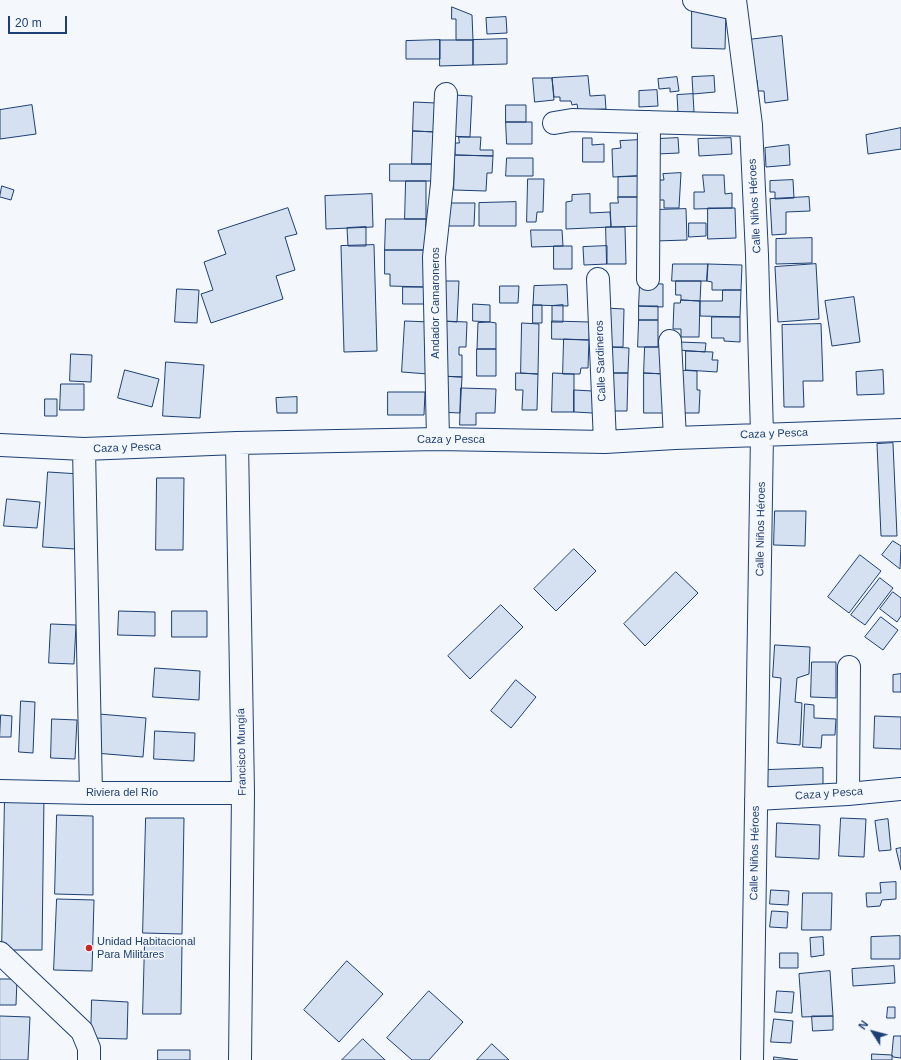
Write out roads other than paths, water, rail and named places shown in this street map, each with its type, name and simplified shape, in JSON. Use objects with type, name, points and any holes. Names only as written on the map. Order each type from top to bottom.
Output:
[{"type":"street","points":[[694,0],[735,5]]},
{"type":"street","name":"Calle Niños Héroes","points":[[735,5],[751,125],[758,263],[762,434],[752,1060]]},
{"type":"street","name":"Andador Camaroneros","points":[[438,439],[434,257],[442,184],[446,94]]},
{"type":"street","points":[[554,123],[572,120],[751,125]]},
{"type":"street","points":[[648,279],[649,122]]},
{"type":"street","name":"Calle Sardineros","points":[[598,279],[605,442]]},
{"type":"street","points":[[670,341],[675,438]]},
{"type":"street","name":"Caza y Pesca","points":[[0,445],[84,449],[237,443],[438,439],[605,442],[762,434],[901,430]]},
{"type":"street","name":"Francisco Mungía","points":[[237,443],[243,792],[240,1060]]},
{"type":"street","points":[[84,449],[91,793]]},
{"type":"street","points":[[848,794],[849,667]]},
{"type":"street","name":"Caza y Pesca","points":[[756,799],[848,794],[901,788]]},
{"type":"street","name":"Riviera del Río","points":[[0,791],[91,793],[243,792]]},
{"type":"street","points":[[0,953],[82,1031],[89,1048],[89,1060]]},
{"type":"place","name":"Unidad Habitacional Para Militares","points":[[89,948]]}]
